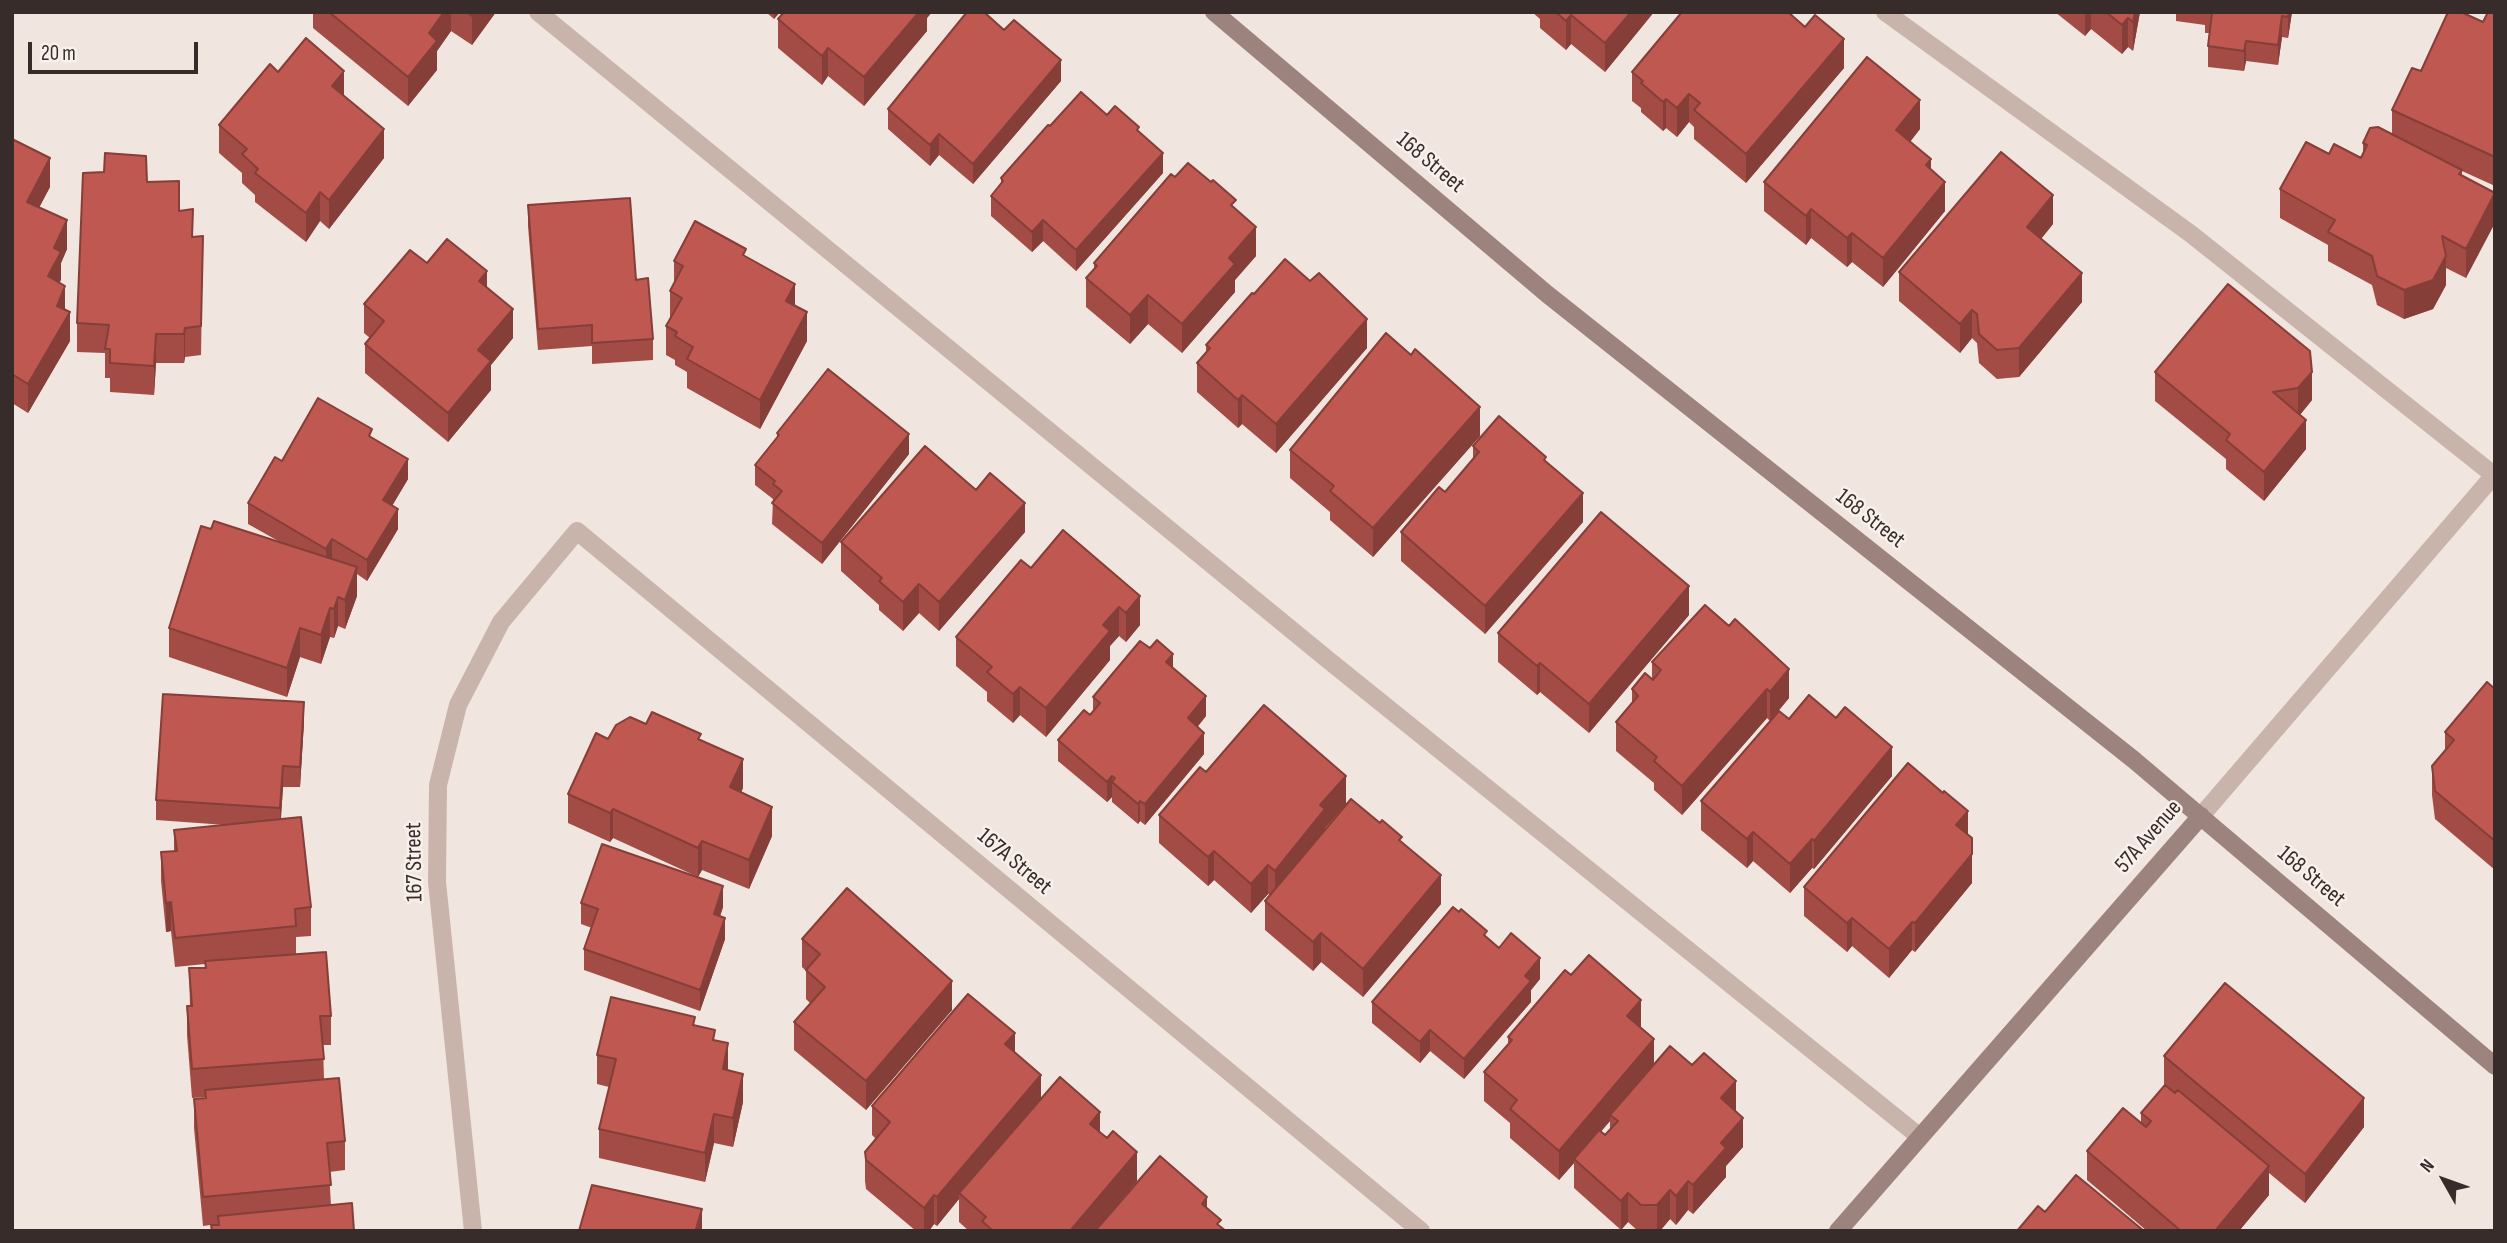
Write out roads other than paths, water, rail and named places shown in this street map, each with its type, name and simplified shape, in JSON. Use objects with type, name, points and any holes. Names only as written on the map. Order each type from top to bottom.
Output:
[{"type":"main road","name":"168 Street","points":[[1214,12],[1547,294],[2098,731],[2495,1066]]},
{"type":"main road","name":"57A Avenue","points":[[1838,1231],[2200,816]]},
{"type":"street","points":[[538,12],[1317,650],[1920,1137]]},
{"type":"street","points":[[1885,12],[2191,234],[2494,475]]},
{"type":"street","name":"57A Avenue","points":[[2200,816],[2494,475]]},
{"type":"street","name":"167 Street","points":[[473,1231],[437,882],[438,785],[458,705],[501,622],[577,531]]},
{"type":"street","name":"167A Street","points":[[577,531],[1421,1231]]}]
